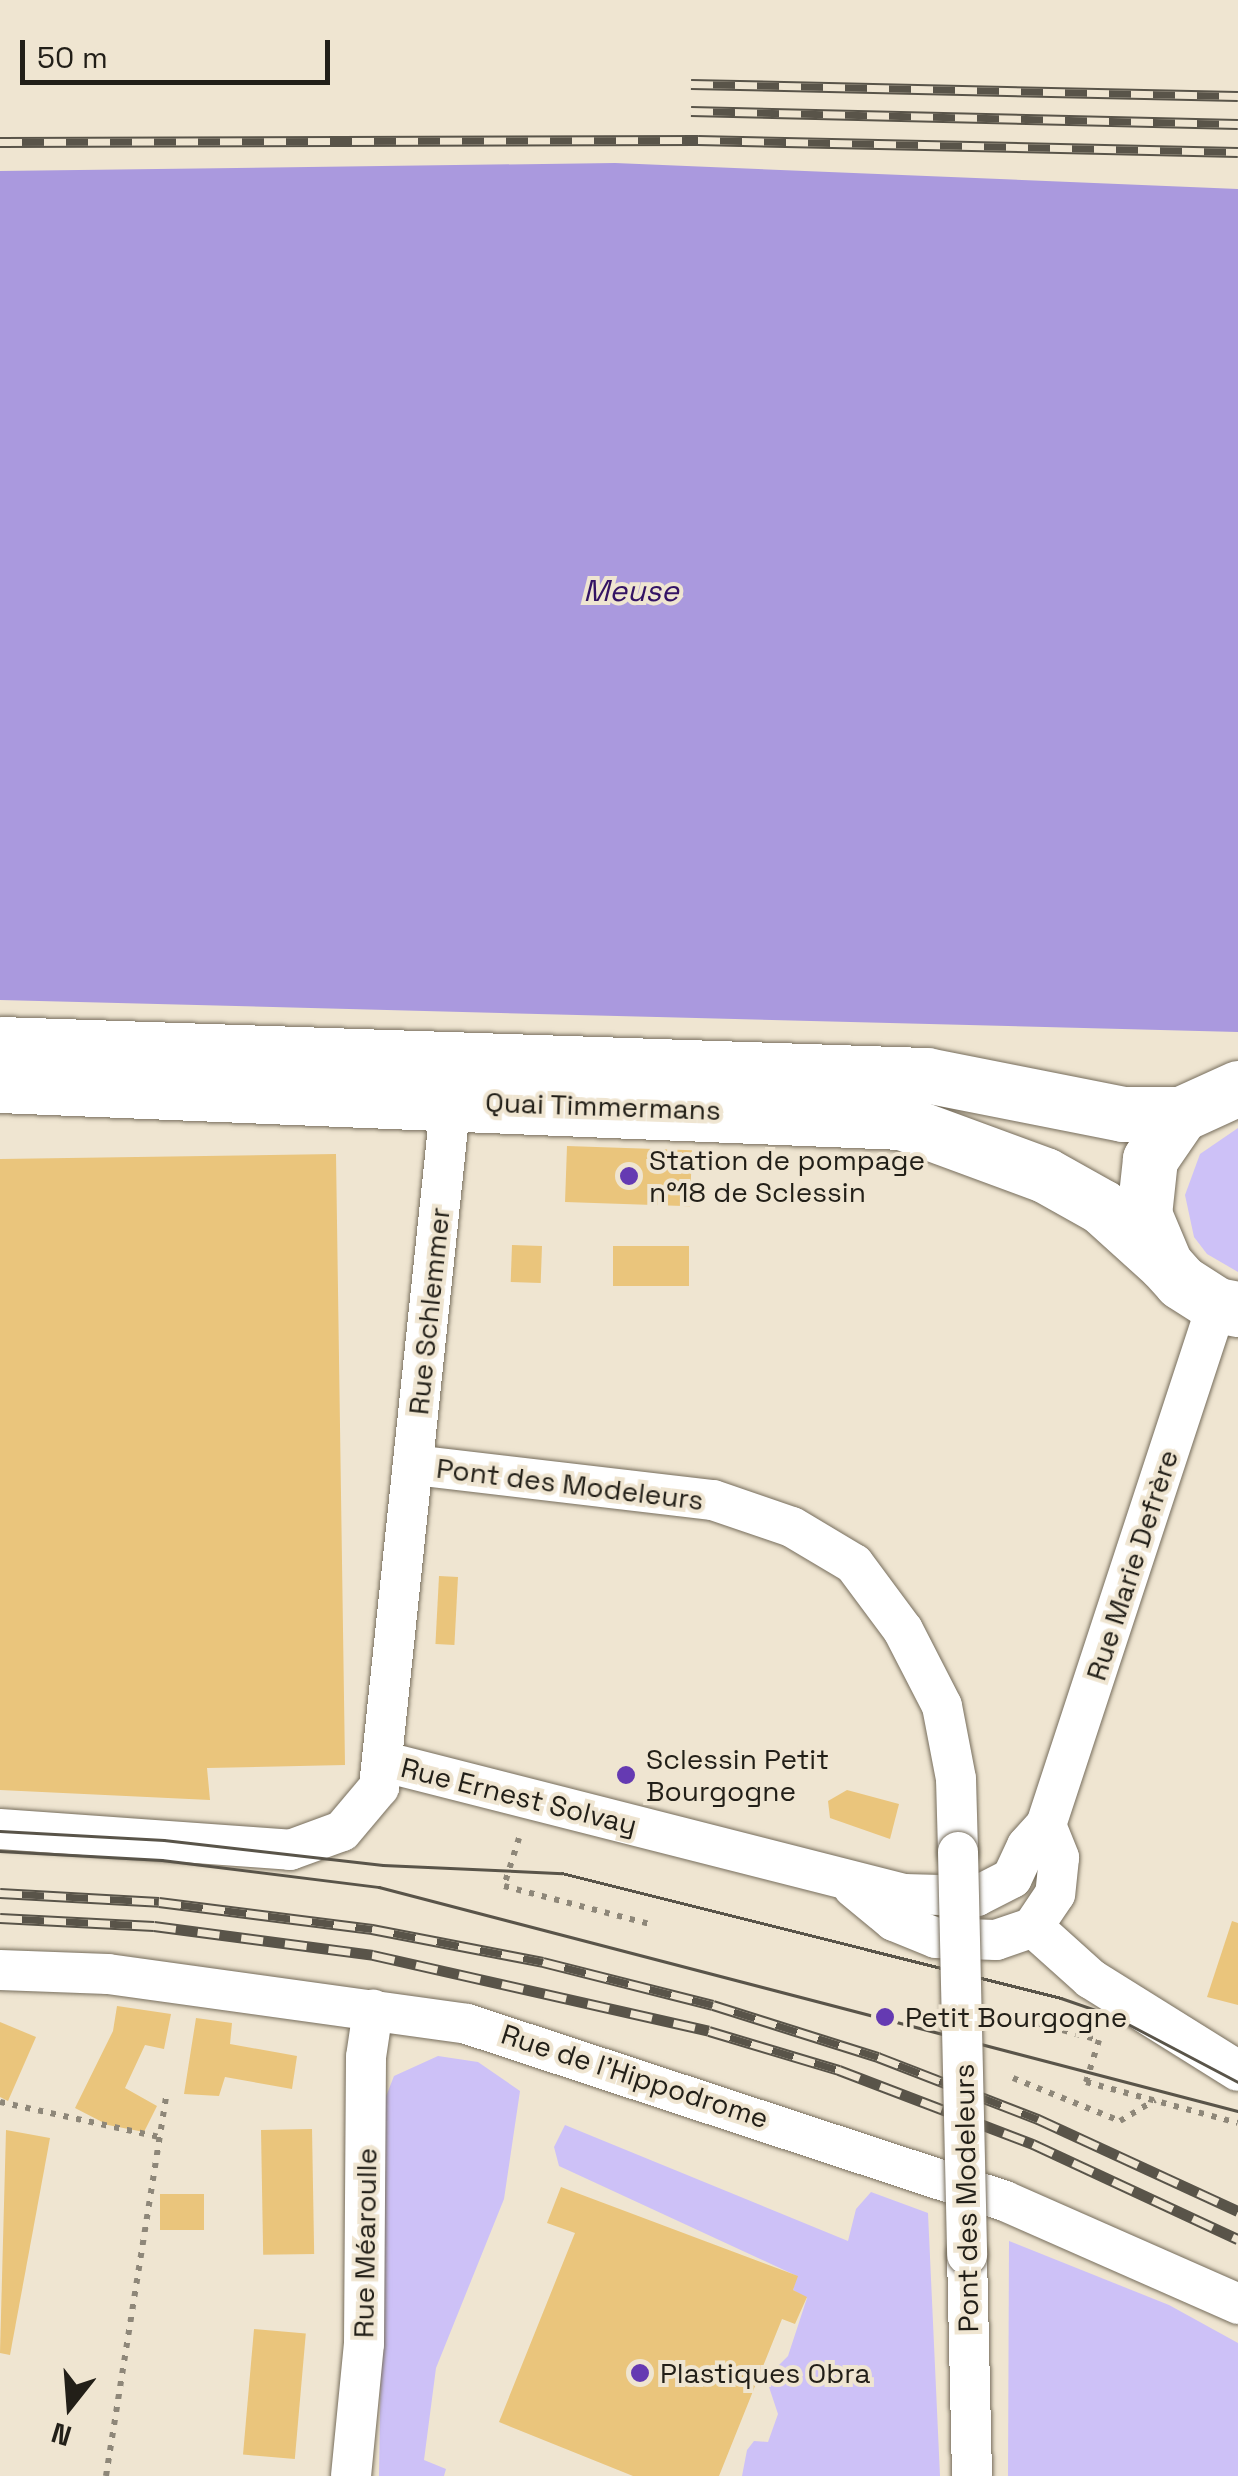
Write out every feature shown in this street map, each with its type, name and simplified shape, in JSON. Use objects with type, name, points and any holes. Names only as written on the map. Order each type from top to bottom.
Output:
[{"type":"main road","name":"Quai Timmermans","points":[[0,1044],[926,1075],[1123,1114],[1181,1114]]},
{"type":"main road","name":"Quai Timmermans","points":[[0,1085],[451,1099],[901,1122],[1045,1174],[1102,1207],[1165,1264],[1228,1307]]},
{"type":"main road","points":[[1165,1264],[1144,1214],[1150,1159],[1181,1114],[1238,1088]]},
{"type":"street","name":"Rue Schlemmer","points":[[384,1762],[451,1099]]},
{"type":"street","name":"Rue Marie Defrère","points":[[1012,1878],[1026,1846],[1053,1841],[1228,1307]]},
{"type":"street","name":"Pont des Modeleurs","points":[[414,1465],[713,1500],[792,1527],[854,1564],[903,1630],[942,1706],[956,1779],[972,2476]]},
{"type":"street","name":"Rue Ernest Solvay","points":[[0,1829],[290,1850],[342,1831],[379,1788],[384,1762],[842,1878],[943,1897],[977,1896],[1012,1878]]},
{"type":"street","points":[[842,1878],[894,1921],[936,1938],[996,1940],[1032,1927],[1056,1894],[1053,1841]]},
{"type":"street","points":[[1032,1927],[1090,1979],[1238,2071]]},
{"type":"street","name":"Rue de l'Hippodrome","points":[[0,1970],[108,1974],[373,2010],[467,2024],[549,2046],[846,2144],[1105,2242],[1238,2304]]},
{"type":"street","name":"Rue Méaroulle","points":[[351,2476],[364,2344],[366,2057],[373,2010]]},
{"type":"path","points":[[531,1798],[504,1886],[654,1926]]},
{"type":"path","points":[[982,2008],[1100,2040],[1086,2082],[1238,2123]]},
{"type":"path","points":[[1013,2078],[1120,2121],[1155,2100]]},
{"type":"path","points":[[106,2476],[166,2096]]},
{"type":"path","points":[[0,2102],[48,2116],[159,2137]]},
{"type":"shaded area","points":[[1238,1128],[1238,1272],[1207,1254],[1194,1237],[1185,1195],[1200,1154]]},
{"type":"shaded area","points":[[438,2056],[478,2062],[520,2091],[504,2199],[436,2368],[424,2460],[446,2469],[444,2476],[379,2476],[385,2099],[394,2076]]},
{"type":"shaded area","points":[[565,2125],[848,2241],[856,2209],[871,2192],[928,2213],[940,2476],[742,2476],[747,2450],[754,2441],[768,2442],[778,2414],[769,2387],[773,2371],[788,2356],[807,2298],[793,2290],[797,2276],[559,2166],[554,2147]]},
{"type":"shaded area","points":[[1009,2241],[1169,2305],[1238,2343],[1238,2476],[1008,2476]]},
{"type":"water","name":"Meuse","points":[[615,163],[1238,189],[1238,1032],[0,1000],[0,171]]},
{"type":"building","name":"Station de pompage n°18 de Sclessin","points":[[567,1146],[692,1150],[690,1206],[565,1202]]},
{"type":"building","points":[[336,1154],[345,1765],[207,1768],[210,1800],[0,1790],[0,1159]]},
{"type":"building","points":[[512,1245],[542,1246],[541,1283],[511,1282]]},
{"type":"building","points":[[613,1246],[689,1246],[689,1286],[613,1286]]},
{"type":"building","points":[[439,1576],[458,1577],[454,1645],[435,1644]]},
{"type":"building","points":[[847,1790],[899,1804],[890,1839],[830,1818],[828,1801]]},
{"type":"building","points":[[1232,1921],[1238,1923],[1238,2005],[1207,1997]]},
{"type":"building","points":[[117,2006],[171,2014],[164,2049],[145,2045],[125,2088],[157,2106],[144,2132],[108,2125],[75,2108],[113,2031]]},
{"type":"building","points":[[196,2018],[232,2023],[230,2044],[297,2056],[292,2089],[225,2077],[219,2096],[184,2094]]},
{"type":"building","points":[[0,2022],[36,2037],[8,2101],[0,2097]]},
{"type":"building","points":[[312,2129],[314,2254],[263,2255],[261,2130]]},
{"type":"building","points":[[6,2130],[50,2138],[10,2355],[0,2353]]},
{"type":"building","name":"Plastiques Obra","points":[[561,2187],[798,2276],[793,2290],[807,2297],[795,2324],[782,2319],[719,2476],[633,2476],[499,2422],[575,2233],[547,2223]]},
{"type":"building","points":[[160,2194],[204,2194],[204,2230],[160,2230]]},
{"type":"building","points":[[254,2329],[306,2334],[295,2459],[243,2455]]},
{"type":"tram line","points":[[0,1831],[164,1840],[383,1865],[562,1873],[1061,1998],[1113,2016],[1238,2082]]},
{"type":"tram line","points":[[0,1851],[162,1860],[379,1887],[1238,2111]]},
{"type":"railway","points":[[691,84],[1238,96]]},
{"type":"railway","points":[[691,111],[1238,124]]},
{"type":"railway","points":[[0,142],[698,140],[1238,152]]},
{"type":"railway","points":[[0,1893],[159,1902],[372,1929],[543,1962],[713,2005],[878,2057],[1038,2119],[1238,2211]]},
{"type":"railway","points":[[0,1918],[154,1926],[373,1955],[709,2031],[839,2070],[1033,2144],[1238,2239]]},
{"type":"place","name":"Station de pompage n°18 de Sclessin","points":[[629,1176]]},
{"type":"place","name":"Sclessin Petit Bourgogne","points":[[626,1775]]},
{"type":"place","name":"Petit Bourgogne","points":[[885,2017]]},
{"type":"place","name":"Plastiques Obra","points":[[640,2373]]}]
